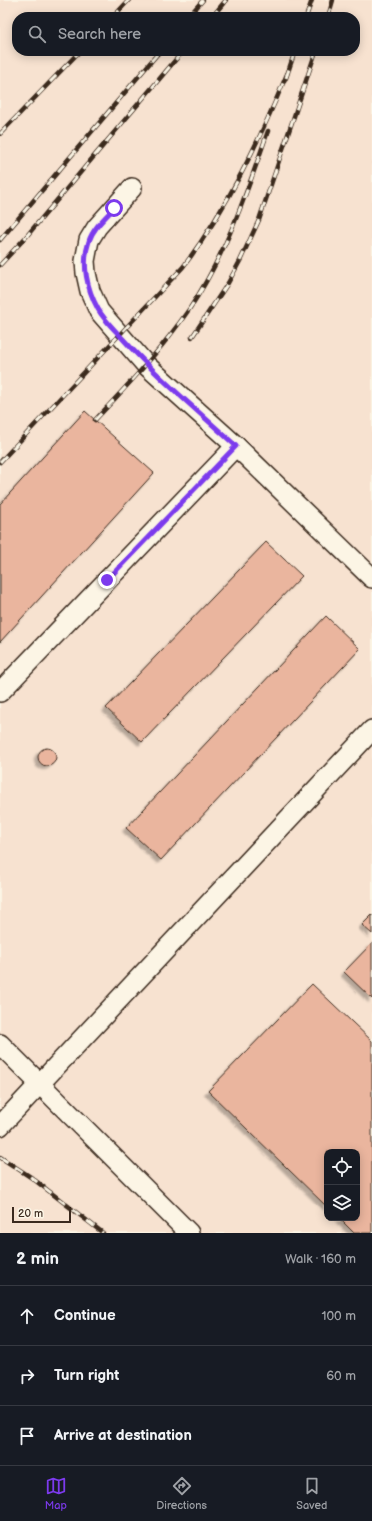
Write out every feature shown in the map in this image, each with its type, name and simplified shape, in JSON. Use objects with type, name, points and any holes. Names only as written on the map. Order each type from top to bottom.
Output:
[{"type":"lane","points":[[132,188],[97,227],[89,240],[85,261],[86,273],[94,300],[106,320],[146,365],[236,446],[372,578]]},
{"type":"lane","points":[[0,692],[236,446]]},
{"type":"lane","points":[[0,1126],[372,730]]},
{"type":"lane","points":[[0,1044],[189,1233]]},
{"type":"shaded area","points":[[0,0],[372,0],[372,1233],[0,1233]]},
{"type":"building","points":[[85,411],[154,473],[0,642],[0,504]]},
{"type":"building","points":[[266,542],[302,576],[142,742],[106,708]]},
{"type":"building","points":[[326,616],[360,649],[161,860],[126,828]]},
{"type":"building","points":[[43,748],[51,748],[56,753],[54,764],[51,766],[43,766],[38,761],[38,753]]},
{"type":"building","points":[[372,915],[372,934],[362,925]]},
{"type":"building","points":[[372,943],[372,999],[344,972]]},
{"type":"building","points":[[312,984],[372,1041],[372,1233],[354,1233],[342,1221],[360,1221],[360,1149],[324,1149],[324,1204],[208,1091]]},
{"type":"railway","points":[[118,12],[129,0]]},
{"type":"railway","points":[[192,12],[203,0]]},
{"type":"railway","points":[[216,12],[226,0]]},
{"type":"railway","points":[[308,12],[312,0]]},
{"type":"railway","points":[[329,12],[333,0]]},
{"type":"railway","points":[[0,134],[75,56]]},
{"type":"railway","points":[[0,240],[156,56]]},
{"type":"railway","points":[[0,265],[25,238],[179,56]]},
{"type":"railway","points":[[286,78],[293,56]]},
{"type":"railway","points":[[192,337],[228,283],[259,220],[314,56]]},
{"type":"railway","points":[[0,462],[183,267],[214,222],[241,174],[287,74]]},
{"type":"railway","points":[[95,420],[157,352],[190,308],[203,287],[235,222],[268,131]]},
{"type":"railway","points":[[0,1157],[32,1178],[103,1233]]},
{"type":"route","points":[[107,580],[236,446],[146,365],[99,311],[87,281],[85,261],[89,240],[97,227],[114,208]]}]
